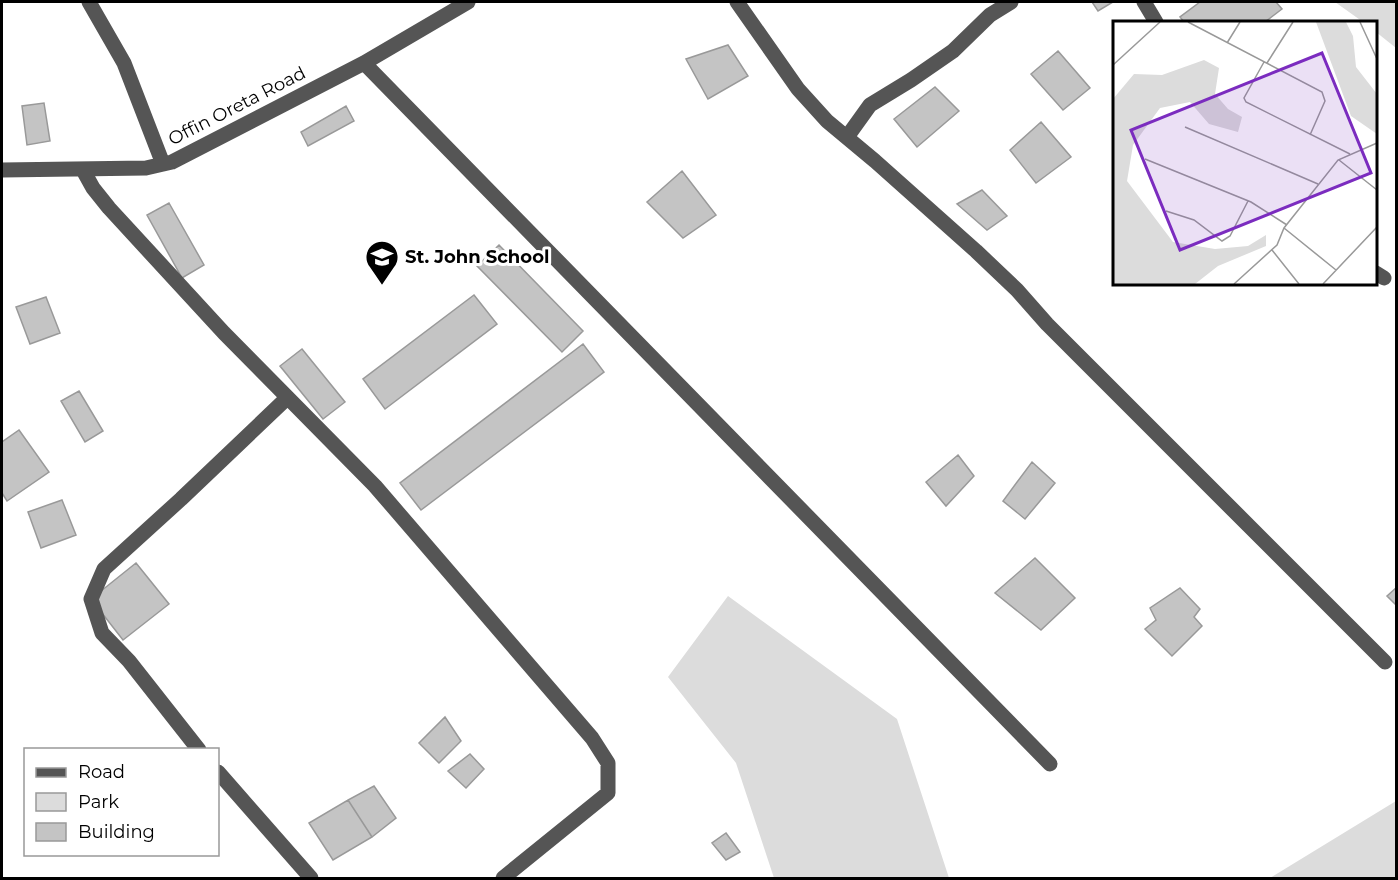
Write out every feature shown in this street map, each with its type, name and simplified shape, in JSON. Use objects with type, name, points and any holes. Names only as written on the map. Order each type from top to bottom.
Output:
[{"type":"street","points":[[89,2],[124,63],[163,164]]},
{"type":"street","name":"Offin Oreta Road","points":[[2,170],[146,168],[172,162],[364,63],[468,2]]},
{"type":"street","points":[[737,2],[798,89],[827,121],[976,251],[1017,290],[1047,324],[1385,662]]},
{"type":"street","points":[[847,137],[870,105],[953,51],[990,15],[1011,2]]},
{"type":"street","points":[[1144,2],[1155,21]]},
{"type":"street","points":[[364,63],[1050,764]]},
{"type":"street","points":[[83,170],[93,188],[109,208],[224,333],[375,486],[592,738],[608,763],[608,793],[503,879]]},
{"type":"street","points":[[197,748],[129,661],[102,633],[91,599],[104,569],[287,398]]},
{"type":"street","points":[[219,773],[311,879]]},
{"type":"green space","points":[[1335,2],[1396,2],[1396,48],[1377,33],[1377,21],[1362,21]]},
{"type":"green space","points":[[728,596],[897,719],[949,878],[774,878],[736,763],[668,677]]},
{"type":"green space","points":[[1396,801],[1396,878],[1270,878]]},
{"type":"building","points":[[1092,2],[1113,2],[1098,11]]},
{"type":"building","points":[[1200,2],[1276,2],[1282,9],[1266,21],[1183,21],[1180,17]]},
{"type":"building","points":[[728,45],[748,76],[708,99],[686,59]]},
{"type":"building","points":[[1058,51],[1090,88],[1063,110],[1031,74]]},
{"type":"building","points":[[935,87],[959,111],[917,147],[894,119]]},
{"type":"building","points":[[44,103],[50,141],[27,145],[22,106]]},
{"type":"building","points":[[346,106],[354,121],[308,146],[301,132]]},
{"type":"building","points":[[1041,122],[1071,157],[1036,183],[1010,150]]},
{"type":"building","points":[[682,171],[716,215],[683,238],[647,202]]},
{"type":"building","points":[[982,190],[1007,216],[987,230],[957,204]]},
{"type":"building","points":[[169,203],[204,265],[182,278],[147,215]]},
{"type":"building","points":[[499,245],[583,331],[562,352],[477,266]]},
{"type":"building","points":[[474,295],[497,324],[385,409],[363,379]]},
{"type":"building","points":[[46,297],[60,333],[30,344],[16,307]]},
{"type":"building","points":[[583,344],[604,372],[421,510],[400,483]]},
{"type":"building","points":[[302,349],[345,402],[323,419],[280,366]]},
{"type":"building","points":[[79,391],[103,431],[85,442],[61,401]]},
{"type":"building","points":[[19,430],[49,472],[7,501],[2,493],[2,442]]},
{"type":"building","points":[[958,455],[974,476],[946,506],[926,482]]},
{"type":"building","points":[[1032,462],[1055,483],[1025,519],[1003,501]]},
{"type":"building","points":[[62,500],[76,535],[41,548],[28,512]]},
{"type":"building","points":[[1035,558],[1075,598],[1041,630],[995,593]]},
{"type":"building","points":[[136,563],[169,604],[123,640],[91,599]]},
{"type":"building","points":[[1180,588],[1200,609],[1194,617],[1202,626],[1172,656],[1145,629],[1156,620],[1150,608]]},
{"type":"building","points":[[1396,588],[1396,605],[1387,596]]},
{"type":"building","points":[[445,717],[461,741],[439,763],[419,743]]},
{"type":"building","points":[[470,754],[484,769],[466,788],[448,771]]},
{"type":"building","points":[[374,786],[396,818],[372,837],[348,800]]},
{"type":"building","points":[[348,800],[372,837],[333,860],[309,823]]},
{"type":"building","points":[[726,833],[740,852],[726,860],[712,843]]},
{"type":"place","name":"St. John School","points":[[382,286]]}]
